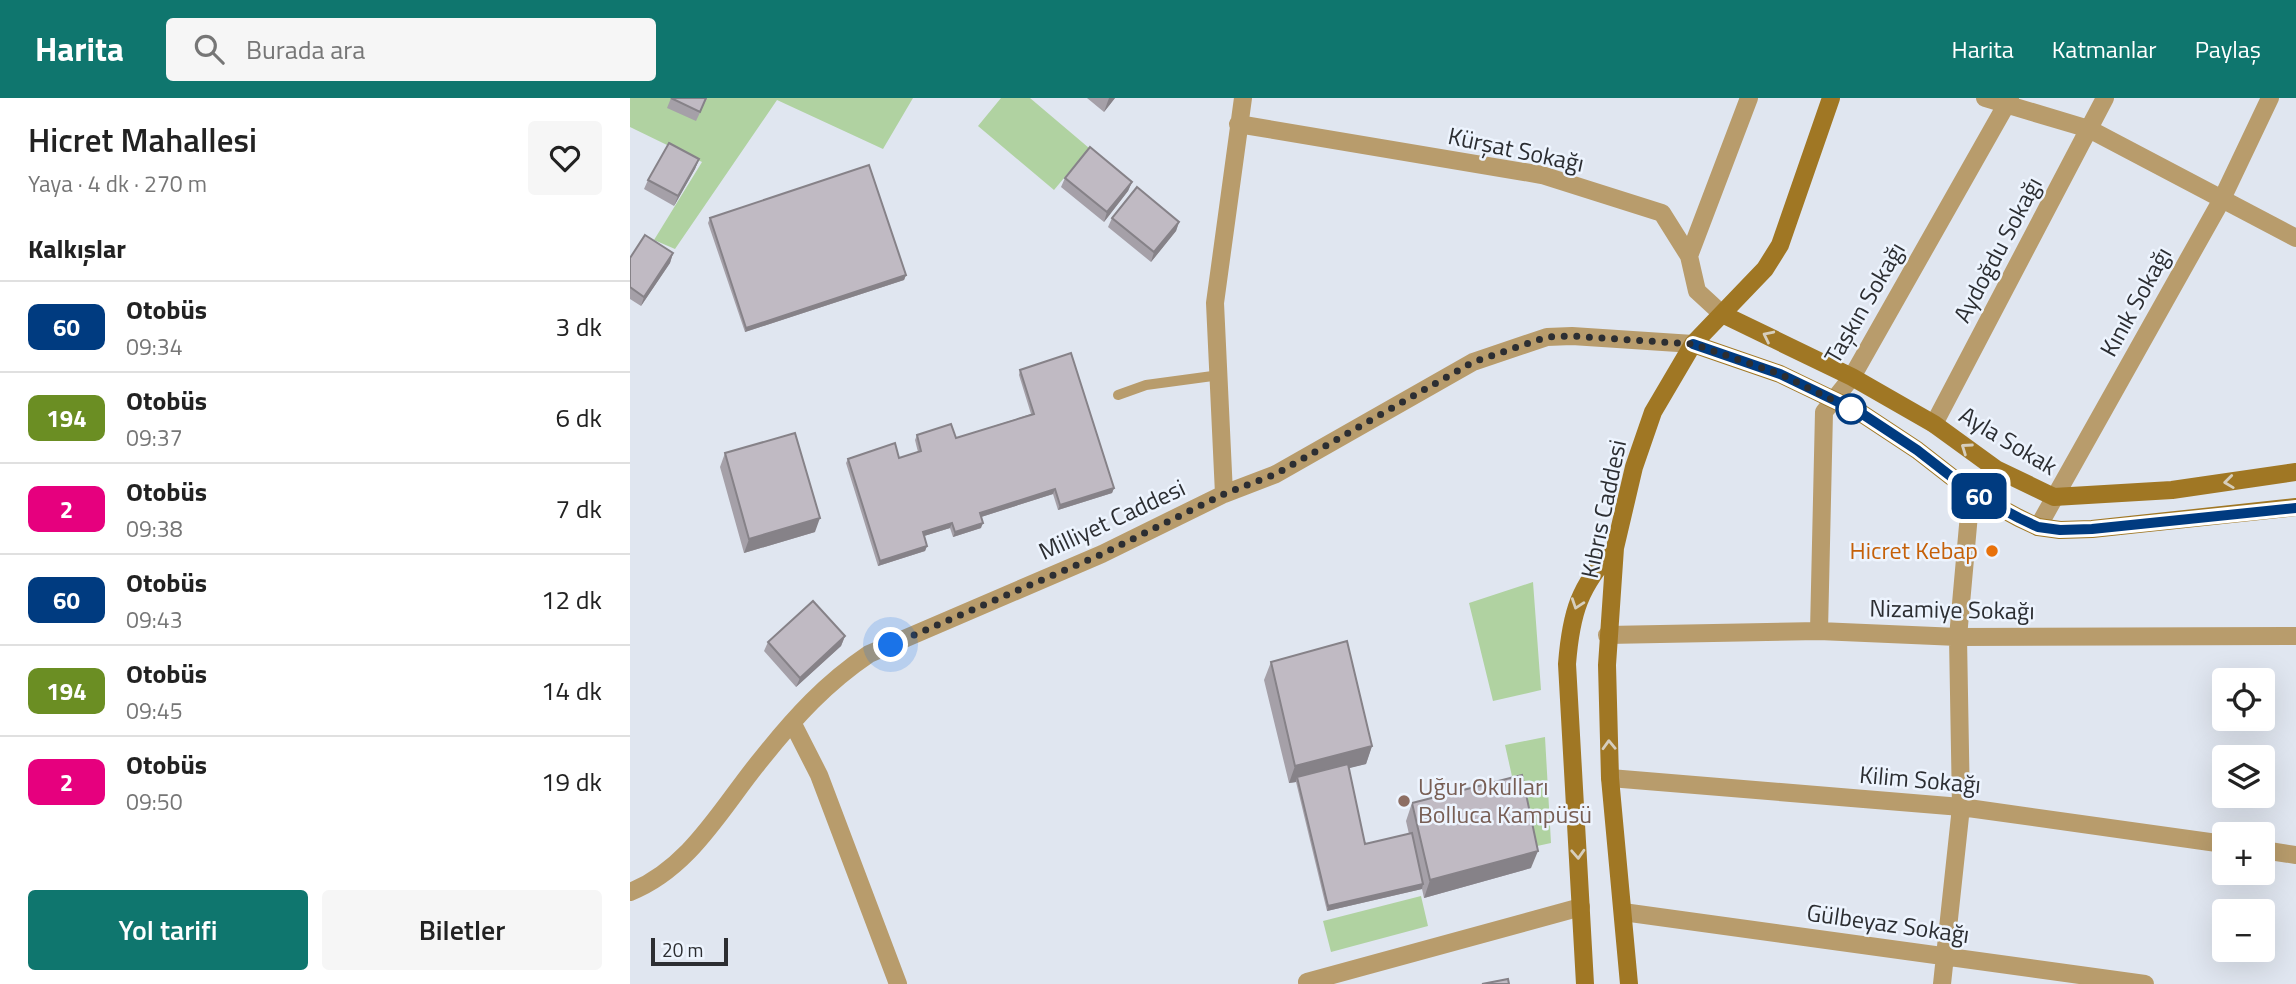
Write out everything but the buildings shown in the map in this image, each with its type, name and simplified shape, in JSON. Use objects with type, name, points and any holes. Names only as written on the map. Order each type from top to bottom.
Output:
[{"type":"main road","name":"Kıbrıs Caddesi","points":[[1629,984],[1610,778],[1607,635],[1615,548],[1634,467],[1653,412],[1693,344],[1765,269],[1780,245],[1831,98]]},
{"type":"main road","name":"Ayla Sokak","points":[[1722,314],[1852,377],[1934,424],[1996,469],[2030,488],[2054,497],[2172,490],[2296,472]]},
{"type":"main road","points":[[1693,344],[1780,374],[1861,413],[1917,450],[1971,492],[2038,527],[2060,530],[2092,529],[2296,508]]},
{"type":"main road","points":[[1585,984],[1566,664],[1569,631],[1578,598],[1593,572],[1615,548]]},
{"type":"street","points":[[1224,494],[1215,303],[1243,98]]},
{"type":"street","points":[[1689,256],[1749,98]]},
{"type":"street","points":[[1985,98],[2008,102],[2089,129],[2221,201],[2296,237]]},
{"type":"street","name":"Aydoğdu Sokağı","points":[[1934,424],[2105,98]]},
{"type":"street","name":"Kınık Sokağı","points":[[2038,527],[2221,201],[2270,98]]},
{"type":"street","name":"Taşkın Sokağı","points":[[1819,631],[1824,412],[1852,377],[2008,102]]},
{"type":"street","name":"Kürşat Sokağı","points":[[1238,124],[1542,176],[1662,213],[1689,256],[1697,291],[1722,314]]},
{"type":"street","name":"Milliyet Caddesi","points":[[630,892],[644,886],[694,847],[764,756],[835,677],[869,654],[1102,554],[1224,494],[1276,474],[1473,362],[1547,337],[1572,336],[1693,344]]},
{"type":"street","points":[[1941,984],[1961,807],[1958,637],[1971,492]]},
{"type":"street","name":"Nizamiye Sokağı","points":[[1607,635],[1819,631],[1958,637],[2296,636]]},
{"type":"street","points":[[793,724],[820,775],[898,984]]},
{"type":"street","name":"Kilim Sokağı","points":[[1610,778],[1961,807],[2212,842]]},
{"type":"street","points":[[2275,852],[2296,855]]},
{"type":"street","points":[[1307,982],[1581,907]]},
{"type":"street","name":"Gülbeyaz Sokağı","points":[[1623,912],[2145,984]]},
{"type":"lane","points":[[1118,395],[1146,385],[1220,375]]},
{"type":"green space","points":[[630,98],[913,98],[883,149],[777,100],[675,249],[654,240],[702,162],[630,127]]},
{"type":"green space","points":[[1001,98],[1030,98],[1089,148],[1054,190],[978,126]]},
{"type":"green space","points":[[1533,582],[1541,690],[1493,701],[1469,603]]},
{"type":"green space","points":[[1545,737],[1551,843],[1528,848],[1505,745]]},
{"type":"green space","points":[[1421,896],[1428,926],[1331,952],[1323,921]]},
{"type":"bus line","name":"60","points":[[1693,344],[1780,374],[1861,413],[1917,450],[1971,492],[2038,527],[2060,530],[2092,529],[2296,508]]},
{"type":"place","name":"Hicret Kebap","points":[[1992,551]]},
{"type":"place","name":"Uğur Okulları Bolluca Kampüsü","points":[[1404,801]]},
{"type":"route","points":[[891,645],[1102,554],[1224,494],[1276,474],[1473,362],[1547,337],[1572,336],[1693,344],[1780,374],[1851,409]]}]
